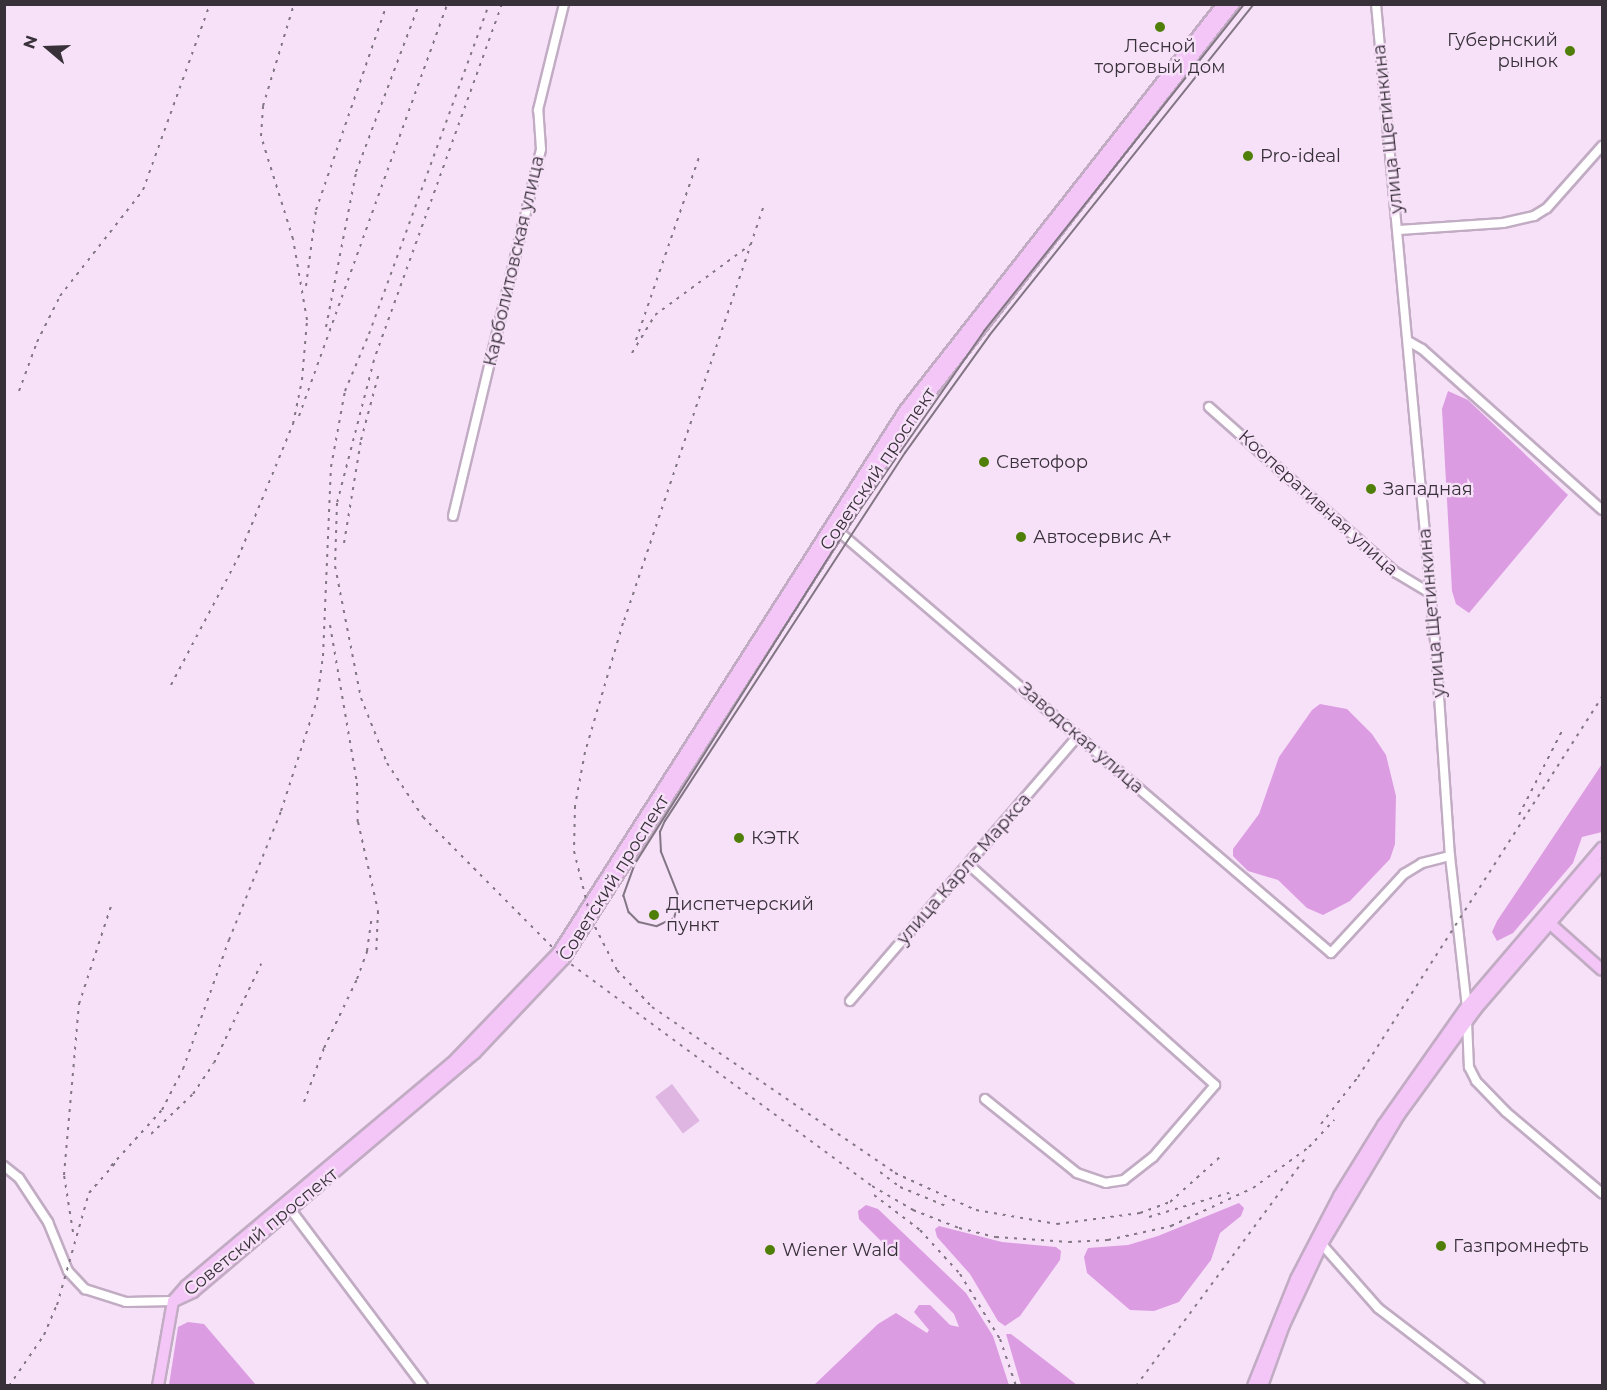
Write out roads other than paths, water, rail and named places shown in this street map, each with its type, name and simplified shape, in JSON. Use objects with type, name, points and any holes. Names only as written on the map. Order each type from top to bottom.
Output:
[{"type":"main road","name":"Советский проспект","points":[[173,1301],[193,1292],[451,1064],[558,953],[928,379],[1223,4]]},
{"type":"main road","name":"Советский проспект","points":[[833,527],[936,382],[1234,4]]},
{"type":"main road","points":[[1262,1386],[1284,1325],[1319,1241],[1399,1115],[1467,1021],[1602,848]]},
{"type":"main road","points":[[1253,1386],[1286,1301],[1383,1125],[1467,1006],[1602,863]]},
{"type":"main road","points":[[1546,920],[1602,970]]},
{"type":"main road","points":[[158,1386],[173,1301]]},
{"type":"street","name":"Карболитовская улица","points":[[453,516],[541,148],[538,110],[564,4]]},
{"type":"street","name":"улица Щетинкина","points":[[1376,4],[1399,230],[1450,856],[1467,1021]]},
{"type":"street","points":[[1399,230],[1510,222],[1534,216],[1547,208],[1599,157],[1602,146]]},
{"type":"street","points":[[1408,341],[1422,349],[1602,510]]},
{"type":"street","name":"Кооперативная улица","points":[[1209,407],[1395,572],[1430,593]]},
{"type":"street","name":"Заводская улица","points":[[833,527],[1331,953],[1404,874],[1422,863],[1450,856]]},
{"type":"street","name":"улица Карла Маркса","points":[[850,1001],[1078,736]]},
{"type":"street","points":[[969,865],[1215,1085],[1154,1158],[1124,1180],[1106,1183],[1077,1173],[985,1099]]},
{"type":"street","points":[[1467,1021],[1469,1067],[1476,1082],[1506,1112],[1602,1193]]},
{"type":"street","points":[[4,1166],[19,1178],[48,1222],[68,1271],[85,1289],[126,1302],[173,1301]]},
{"type":"street","points":[[288,1206],[423,1386]]},
{"type":"street","points":[[1319,1241],[1378,1308],[1480,1386]]},
{"type":"tram line","points":[[1245,4],[985,331],[844,534],[635,865],[624,896],[629,912],[639,922],[657,926],[674,918],[680,900],[661,852],[660,832],[665,821],[905,453],[989,336],[1254,4]]},
{"type":"railway","points":[[19,391],[37,342],[60,296],[143,190],[210,4]]},
{"type":"railway","points":[[171,685],[238,558],[293,424],[302,380],[307,320],[293,239],[261,136],[263,106],[294,4]]},
{"type":"railway","points":[[306,286],[316,210],[387,4]]},
{"type":"railway","points":[[326,327],[356,172],[419,4]]},
{"type":"railway","points":[[299,416],[447,4]]},
{"type":"railway","points":[[111,1166],[162,1110],[183,1069],[229,940],[281,811],[317,700],[323,656],[331,467],[345,391],[369,334],[489,4]]},
{"type":"railway","points":[[502,4],[374,360],[337,503],[335,566],[361,698],[387,763],[423,817],[564,959],[872,1186],[913,1210],[959,1228],[996,1237],[1069,1242],[1108,1240],[1171,1226],[1253,1188],[1309,1147],[1334,1120]]},
{"type":"railway","points":[[636,340],[699,157]]},
{"type":"railway","points":[[763,208],[623,623],[585,752],[575,806],[574,851],[591,919],[617,970],[652,1007],[895,1173],[976,1210],[1057,1224],[1140,1213],[1170,1202],[1221,1156]]},
{"type":"railway","points":[[632,353],[655,315],[750,245]]},
{"type":"railway","points":[[344,543],[361,440],[379,373]]},
{"type":"railway","points":[[330,625],[357,783],[358,822],[378,911],[376,956]]},
{"type":"railway","points":[[1321,1124],[1358,1077],[1602,697]]},
{"type":"railway","points":[[1519,815],[1562,731]]},
{"type":"railway","points":[[73,1232],[64,1175],[79,1004],[111,906]]},
{"type":"railway","points":[[304,1102],[324,1048],[357,979],[367,951],[372,917]]},
{"type":"railway","points":[[151,1134],[193,1094],[214,1063],[261,964]]},
{"type":"railway","points":[[1136,1386],[1306,1157]]},
{"type":"railway","points":[[9,1386],[44,1335],[57,1305],[89,1193],[118,1160]]},
{"type":"railway","points":[[880,1172],[900,1187],[946,1206]]},
{"type":"railway","points":[[1149,1217],[1232,1192]]},
{"type":"railway","points":[[874,1195],[920,1230],[960,1274],[1000,1339],[1016,1386]]},
{"type":"place","name":"Лесной торговый дом","points":[[1160,27]]},
{"type":"place","name":"Губернский рынок","points":[[1570,51]]},
{"type":"place","name":"Pro-ideal","points":[[1248,156]]},
{"type":"place","name":"Светофор","points":[[984,462]]},
{"type":"place","name":"Западная","points":[[1371,489]]},
{"type":"place","name":"Автосервис А+","points":[[1021,537]]},
{"type":"place","name":"КЭТК","points":[[739,838]]},
{"type":"place","name":"Диспетчерский пункт","points":[[654,915]]},
{"type":"place","name":"Газпромнефть","points":[[1441,1246]]},
{"type":"place","name":"Wiener Wald","points":[[770,1250]]}]
